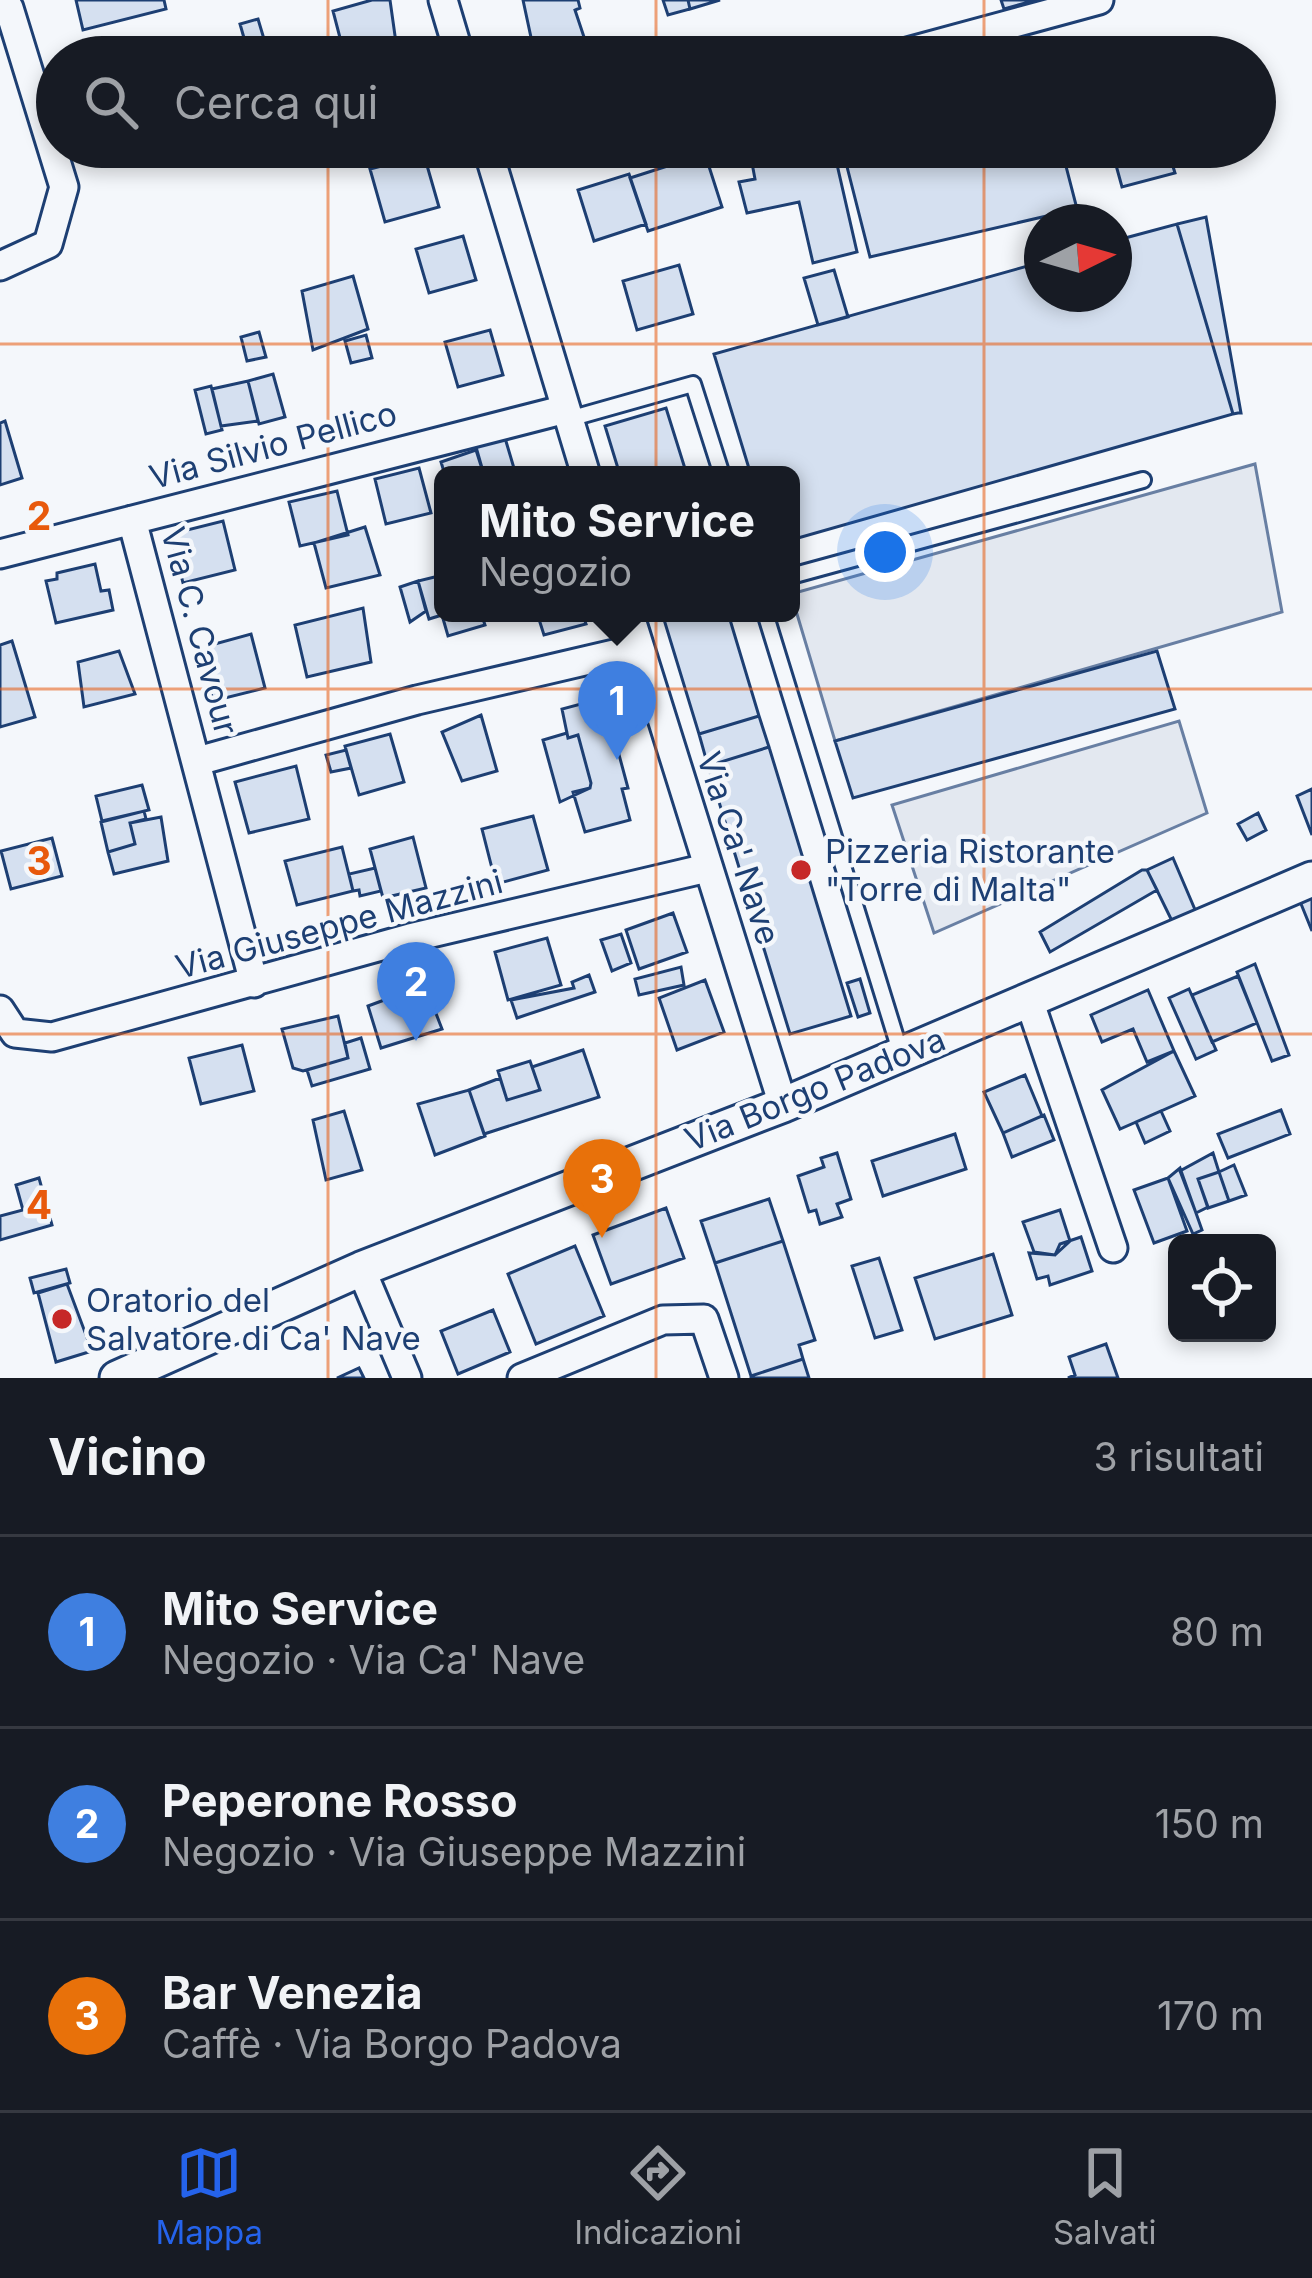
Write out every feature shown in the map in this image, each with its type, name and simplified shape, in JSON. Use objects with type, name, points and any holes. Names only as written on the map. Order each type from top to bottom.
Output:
[{"type":"street","points":[[1,0],[9,8],[36,96]]},
{"type":"street","points":[[443,0],[454,36]]},
{"type":"street","points":[[966,36],[1099,0]]},
{"type":"street","points":[[0,266],[48,244],[64,187],[58,168]]},
{"type":"street","points":[[493,168],[583,466]]},
{"type":"street","name":"Via Silvio Pellico","points":[[0,554],[568,414]]},
{"type":"street","name":"Via C. Cavour","points":[[132,520],[254,982]]},
{"type":"street","name":"Via Ca' Nave","points":[[632,622],[783,1105]]},
{"type":"street","name":"Via C. Cavour","points":[[198,761],[417,700],[640,648]]},
{"type":"street","name":"Via Giuseppe Mazzini","points":[[0,1010],[15,1033],[52,1037],[410,938],[707,868]]},
{"type":"street","name":"Via Borgo Padova","points":[[117,1378],[170,1368],[361,1269],[783,1105],[1312,879]]},
{"type":"street","points":[[1029,1000],[1113,1249]]},
{"type":"street","points":[[361,1269],[407,1378]]},
{"type":"street","points":[[522,1378],[663,1320],[704,1319],[724,1378]]},
{"type":"lane","points":[[568,414],[693,384],[719,466]]},
{"type":"lane","points":[[800,574],[1143,480]]},
{"type":"lane","points":[[768,622],[901,1054]]},
{"type":"shaded area","points":[[1255,464],[1282,612],[835,741],[799,622],[800,591]]},
{"type":"shaded area","points":[[1179,721],[1207,813],[934,933],[892,805]]},
{"type":"building","points":[[76,0],[164,0],[166,9],[83,30]]},
{"type":"building","points":[[390,0],[395,36],[340,36],[333,11]]},
{"type":"building","points":[[523,0],[578,0],[580,8],[575,10],[584,36],[531,36]]},
{"type":"building","points":[[663,0],[688,0],[690,9],[668,15]]},
{"type":"building","points":[[688,0],[720,0],[690,9]]},
{"type":"building","points":[[1001,0],[1036,0],[1004,9]]},
{"type":"building","points":[[258,19],[263,36],[243,36],[240,24]]},
{"type":"building","points":[[428,168],[439,207],[385,222],[370,169]]},
{"type":"building","points":[[661,168],[709,168],[722,207],[648,231],[630,178]]},
{"type":"building","points":[[753,168],[838,168],[857,252],[813,263],[799,202],[747,213],[739,182],[755,179]]},
{"type":"building","points":[[847,168],[1066,168],[1076,204],[1024,204],[1024,221],[870,257]]},
{"type":"building","points":[[1117,168],[1173,168],[1175,173],[1122,187]]},
{"type":"building","points":[[629,174],[646,224],[594,241],[578,190]]},
{"type":"building","points":[[1206,217],[1241,413],[1233,414],[1177,224]]},
{"type":"building","points":[[1177,224],[1233,414],[800,537],[800,466],[748,466],[714,354],[1024,267],[1024,312],[1132,312],[1132,236]]},
{"type":"building","points":[[463,236],[476,280],[429,293],[416,249]]},
{"type":"building","points":[[679,265],[693,314],[637,330],[623,281]]},
{"type":"building","points":[[834,270],[848,317],[818,325],[804,278]]},
{"type":"building","points":[[353,276],[368,329],[313,350],[302,291]]},
{"type":"building","points":[[490,330],[503,375],[458,387],[445,342]]},
{"type":"building","points":[[259,332],[266,357],[247,361],[241,337]]},
{"type":"building","points":[[366,335],[372,358],[351,363],[345,341]]},
{"type":"building","points":[[273,374],[285,417],[259,424],[248,381]]},
{"type":"building","points":[[248,381],[258,421],[221,426],[212,389]]},
{"type":"building","points":[[211,386],[222,430],[206,434],[195,390]]},
{"type":"building","points":[[666,408],[684,466],[617,466],[605,426]]},
{"type":"building","points":[[5,421],[22,478],[0,485],[0,423]]},
{"type":"building","points":[[505,438],[513,466],[481,466],[476,447]]},
{"type":"building","points":[[476,450],[481,466],[442,466],[441,462]]},
{"type":"building","points":[[419,468],[431,513],[386,524],[375,479]]},
{"type":"building","points":[[337,491],[348,535],[300,546],[289,502]]},
{"type":"building","points":[[223,521],[235,570],[183,583],[171,534]]},
{"type":"building","points":[[365,527],[380,575],[326,588],[314,543]]},
{"type":"building","points":[[95,564],[101,591],[109,590],[113,610],[56,623],[46,581],[57,579],[57,573]]},
{"type":"building","points":[[434,577],[434,617],[429,619],[418,581]]},
{"type":"building","points":[[418,581],[426,611],[410,622],[400,587]]},
{"type":"building","points":[[363,608],[371,662],[307,677],[295,625]]},
{"type":"building","points":[[444,622],[484,622],[485,625],[448,636]]},
{"type":"building","points":[[540,622],[586,624],[544,635]]},
{"type":"building","points":[[665,622],[731,622],[759,716],[699,734]]},
{"type":"building","points":[[251,634],[265,688],[213,701],[200,648]]},
{"type":"building","points":[[12,641],[35,717],[0,727],[0,645]]},
{"type":"building","points":[[119,651],[135,694],[84,707],[78,662]]},
{"type":"building","points":[[1157,651],[1175,709],[853,798],[835,741]]},
{"type":"building","points":[[592,701],[599,728],[611,725],[628,788],[622,789],[630,820],[585,832],[573,792],[590,788],[591,783],[578,735],[568,738],[562,709]]},
{"type":"building","points":[[481,715],[497,771],[462,781],[442,732]]},
{"type":"building","points":[[759,716],[769,747],[708,766],[699,734]]},
{"type":"building","points":[[567,733],[568,738],[578,735],[591,783],[590,788],[560,802],[543,740]]},
{"type":"building","points":[[390,734],[404,782],[359,795],[345,746]]},
{"type":"building","points":[[769,747],[851,1016],[790,1034],[708,766]]},
{"type":"building","points":[[346,750],[351,768],[331,772],[326,755]]},
{"type":"building","points":[[296,766],[309,819],[249,833],[235,782]]},
{"type":"building","points":[[142,785],[149,810],[102,821],[96,796]]},
{"type":"building","points":[[1312,789],[1312,835],[1297,796]]},
{"type":"building","points":[[144,811],[146,819],[130,823],[135,844],[108,852],[101,822]]},
{"type":"building","points":[[1258,813],[1266,830],[1247,840],[1238,824]]},
{"type":"building","points":[[533,816],[548,870],[496,884],[482,829]]},
{"type":"building","points":[[161,817],[168,861],[114,874],[108,852],[135,844],[130,823]]},
{"type":"building","points":[[413,837],[426,888],[383,898],[370,849]]},
{"type":"building","points":[[52,838],[62,876],[11,889],[1,851]]},
{"type":"building","points":[[342,847],[353,891],[297,905],[285,861]]},
{"type":"building","points":[[1173,858],[1196,912],[1173,923],[1147,870]]},
{"type":"building","points":[[375,868],[381,891],[360,896],[359,890],[353,891],[349,874]]},
{"type":"building","points":[[1147,870],[1157,890],[1050,952],[1040,932]]},
{"type":"building","points":[[1312,889],[1312,931],[1297,894]]},
{"type":"building","points":[[673,913],[687,952],[639,969],[626,930]]},
{"type":"building","points":[[621,934],[631,963],[612,971],[601,940]]},
{"type":"building","points":[[547,938],[561,985],[508,1000],[495,952]]},
{"type":"building","points":[[1255,964],[1289,1055],[1272,1061],[1237,972]]},
{"type":"building","points":[[681,967],[684,985],[639,995],[635,979]]},
{"type":"building","points":[[589,975],[595,992],[517,1018],[511,1000],[574,988],[572,982]]},
{"type":"building","points":[[1238,976],[1257,1023],[1212,1042],[1192,995]]},
{"type":"building","points":[[860,979],[870,1013],[858,1017],[847,983]]},
{"type":"building","points":[[705,980],[724,1032],[677,1050],[659,998]]},
{"type":"building","points":[[425,985],[442,1029],[381,1048],[368,1006]]},
{"type":"building","points":[[1189,989],[1216,1050],[1196,1059],[1169,998]]},
{"type":"building","points":[[1148,990],[1174,1051],[1147,1062],[1133,1029],[1102,1042],[1091,1015]]},
{"type":"building","points":[[338,1016],[348,1058],[303,1071],[293,1068],[282,1029]]},
{"type":"building","points":[[361,1038],[370,1069],[312,1086],[307,1070],[348,1058],[345,1043]]},
{"type":"building","points":[[242,1045],[254,1091],[201,1104],[189,1058]]},
{"type":"building","points":[[583,1050],[599,1097],[484,1134],[469,1090],[500,1078],[507,1100],[540,1090],[532,1067]]},
{"type":"building","points":[[1174,1051],[1195,1096],[1120,1129],[1102,1090]]},
{"type":"building","points":[[530,1061],[540,1090],[507,1100],[498,1071]]},
{"type":"building","points":[[1025,1075],[1042,1116],[1003,1133],[984,1092]]},
{"type":"building","points":[[469,1090],[485,1136],[435,1155],[418,1104]]},
{"type":"building","points":[[1281,1110],[1290,1134],[1228,1158],[1218,1134]]},
{"type":"building","points":[[344,1111],[362,1170],[326,1180],[313,1120]]},
{"type":"building","points":[[1161,1111],[1170,1131],[1145,1143],[1136,1122]]},
{"type":"building","points":[[1044,1115],[1054,1140],[1012,1157],[1003,1133]]},
{"type":"building","points":[[955,1134],[966,1169],[883,1196],[872,1161]]},
{"type":"building","points":[[837,1153],[851,1199],[837,1204],[842,1217],[820,1224],[816,1210],[809,1212],[798,1176],[824,1167],[821,1158]]},
{"type":"building","points":[[1213,1153],[1219,1172],[1198,1179],[1208,1207],[1196,1213],[1180,1171]]},
{"type":"building","points":[[1234,1165],[1246,1195],[1229,1201],[1219,1172]]},
{"type":"building","points":[[1180,1168],[1202,1230],[1193,1234],[1168,1178]]},
{"type":"building","points":[[1219,1172],[1229,1201],[1208,1208],[1198,1179]]},
{"type":"building","points":[[39,1178],[52,1225],[0,1240],[0,1216],[23,1210],[16,1185]]},
{"type":"building","points":[[1168,1178],[1187,1231],[1168,1234],[1154,1243],[1134,1190]]},
{"type":"building","points":[[769,1199],[783,1241],[715,1263],[701,1221]]},
{"type":"building","points":[[666,1208],[684,1258],[611,1284],[593,1235]]},
{"type":"building","points":[[1060,1210],[1070,1241],[1055,1255],[1034,1252],[1023,1222]]},
{"type":"building","points":[[1081,1237],[1092,1271],[1050,1285],[1048,1276],[1037,1279],[1029,1253],[1055,1255],[1060,1244]]},
{"type":"building","points":[[783,1241],[815,1340],[799,1345],[803,1359],[751,1376],[715,1263]]},
{"type":"building","points":[[575,1246],[604,1316],[536,1344],[508,1274]]},
{"type":"building","points":[[993,1254],[1012,1315],[935,1339],[915,1278]]},
{"type":"building","points":[[879,1258],[902,1330],[875,1338],[852,1266]]},
{"type":"building","points":[[66,1269],[70,1283],[34,1293],[30,1278]]},
{"type":"building","name":"Oratorio del Salvatore di Ca' Nave","points":[[67,1284],[92,1351],[56,1362],[38,1293]]},
{"type":"building","points":[[493,1310],[510,1352],[458,1374],[441,1331]]},
{"type":"building","points":[[1106,1344],[1118,1378],[1068,1378],[1075,1375],[1069,1357]]},
{"type":"building","points":[[803,1359],[809,1378],[751,1378],[751,1376]]},
{"type":"building","points":[[359,1368],[364,1378],[337,1378]]},
{"type":"place","name":"Mito Service","points":[[617,760]]},
{"type":"place","name":"Pizzeria Ristorante \"Torre di Malta\"","points":[[801,870]]},
{"type":"place","name":"Peperone Rosso","points":[[416,1041]]},
{"type":"place","name":"Bar Venezia","points":[[602,1238]]},
{"type":"place","name":"Oratorio del Salvatore di Ca' Nave","points":[[62,1319]]}]
